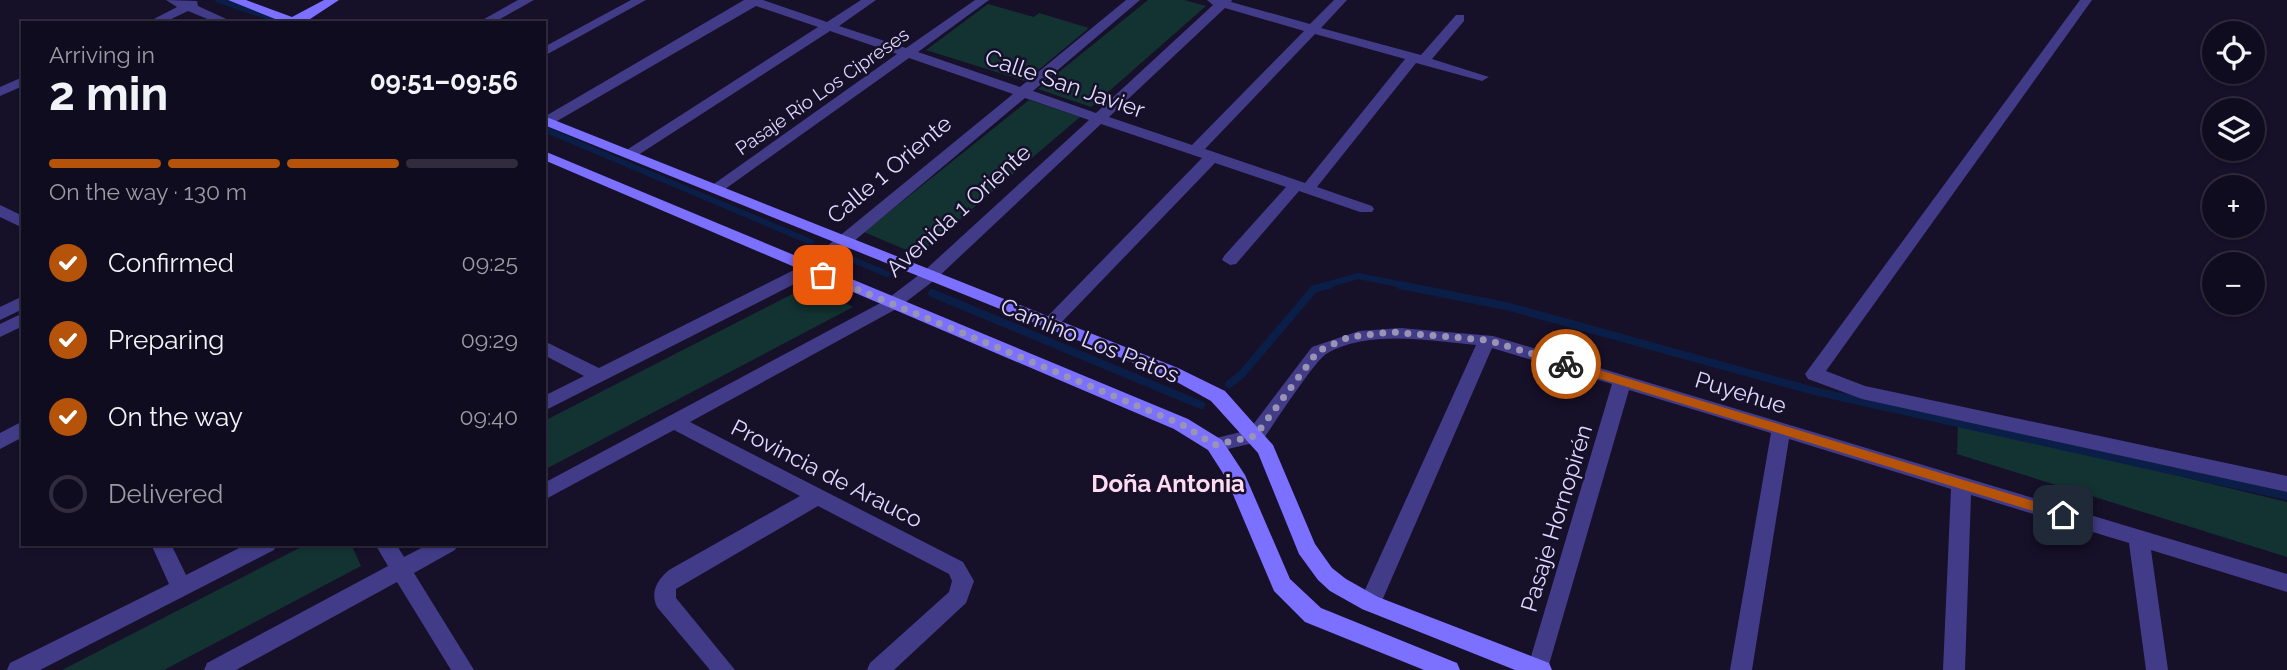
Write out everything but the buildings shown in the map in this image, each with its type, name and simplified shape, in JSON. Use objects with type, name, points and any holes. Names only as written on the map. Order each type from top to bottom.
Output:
[{"type":"street","points":[[172,0],[224,21]]},
{"type":"street","points":[[156,21],[201,0]]},
{"type":"street","points":[[234,0],[293,21]]},
{"type":"street","points":[[298,21],[332,0]]},
{"type":"street","points":[[487,21],[528,0]]},
{"type":"street","points":[[546,51],[640,0]]},
{"type":"street","points":[[546,120],[754,0]]},
{"type":"street","name":"Calle San Javier","points":[[754,0],[1366,209]]},
{"type":"street","points":[[630,154],[870,0]]},
{"type":"street","name":"Pasaje Río Los Cipreses","points":[[716,189],[983,0]]},
{"type":"street","name":"Calle 1 Oriente","points":[[546,403],[810,269],[1134,0]]},
{"type":"street","points":[[1195,151],[1341,0]]},
{"type":"street","points":[[2086,0],[1814,374],[1862,392],[2287,484]]},
{"type":"street","points":[[1219,1],[1482,77]]},
{"type":"street","name":"Avenida 1 Oriente","points":[[546,491],[892,304],[930,275],[1219,1]]},
{"type":"street","points":[[1230,260],[1302,187],[1418,59],[1460,18]]},
{"type":"street","name":"Camino Los Patos","points":[[546,120],[1172,372],[1218,396],[1255,436],[1276,468],[1314,561],[1338,585],[1370,603],[1539,669]]},
{"type":"street","name":"Camino Los Patos","points":[[546,156],[1181,424],[1215,445],[1235,475],[1282,585],[1313,615],[1449,670]]},
{"type":"street","points":[[1050,324],[1212,157]]},
{"type":"street","points":[[0,210],[21,221]]},
{"type":"street","points":[[0,314],[21,303]]},
{"type":"street","points":[[0,331],[21,320]]},
{"type":"street","name":"Puyehue","points":[[1255,436],[1318,351],[1333,343],[1363,335],[1391,332],[1487,340],[2287,583]]},
{"type":"street","points":[[1370,603],[1487,340]]},
{"type":"street","points":[[546,348],[600,376]]},
{"type":"street","name":"Pasaje Hornopirén","points":[[1539,669],[1622,381]]},
{"type":"street","name":"Provincia de Arauco","points":[[674,422],[956,568],[963,581],[958,597],[878,670]]},
{"type":"street","points":[[0,442],[21,429]]},
{"type":"street","points":[[1741,670],[1781,429]]},
{"type":"street","points":[[1215,445],[1255,436]]},
{"type":"street","points":[[1954,670],[1961,484]]},
{"type":"street","points":[[724,670],[665,601],[666,585],[676,576],[818,496]]},
{"type":"street","points":[[2139,538],[2157,670]]},
{"type":"street","points":[[162,546],[181,587]]},
{"type":"street","points":[[18,670],[263,546]]},
{"type":"street","points":[[386,546],[463,670]]},
{"type":"street","points":[[215,670],[444,546]]},
{"type":"green space","points":[[1148,0],[1184,0],[1206,6],[1091,107],[1038,89]]},
{"type":"green space","points":[[988,4],[1034,17],[1039,13],[1089,28],[1025,81],[926,50]]},
{"type":"green space","points":[[1029,100],[1080,117],[918,255],[864,232]]},
{"type":"green space","points":[[810,285],[853,307],[546,469],[546,420]]},
{"type":"green space","points":[[1958,423],[2287,502],[2287,557],[1957,454]]},
{"type":"green space","points":[[303,546],[352,546],[361,566],[164,670],[62,670]]},
{"type":"waterway","points":[[218,0],[282,21]]},
{"type":"waterway","points":[[546,130],[811,242]]},
{"type":"waterway","points":[[837,253],[887,274]]},
{"type":"waterway","points":[[1323,286],[1358,276],[1409,286]]},
{"type":"waterway","points":[[1229,384],[1241,375],[1314,289],[1329,285]]},
{"type":"waterway","points":[[1400,285],[1506,306],[1814,391],[2287,496]]},
{"type":"waterway","points":[[932,293],[1201,405]]},
{"type":"way so far","points":[[823,275],[1181,424],[1215,445],[1255,436],[1318,351],[1349,337],[1391,332],[1487,340],[1566,364]]},
{"type":"district","name":"Doña Antonia","points":[[1168,483]]},
{"type":"route","points":[[1566,364],[2063,515]]}]
